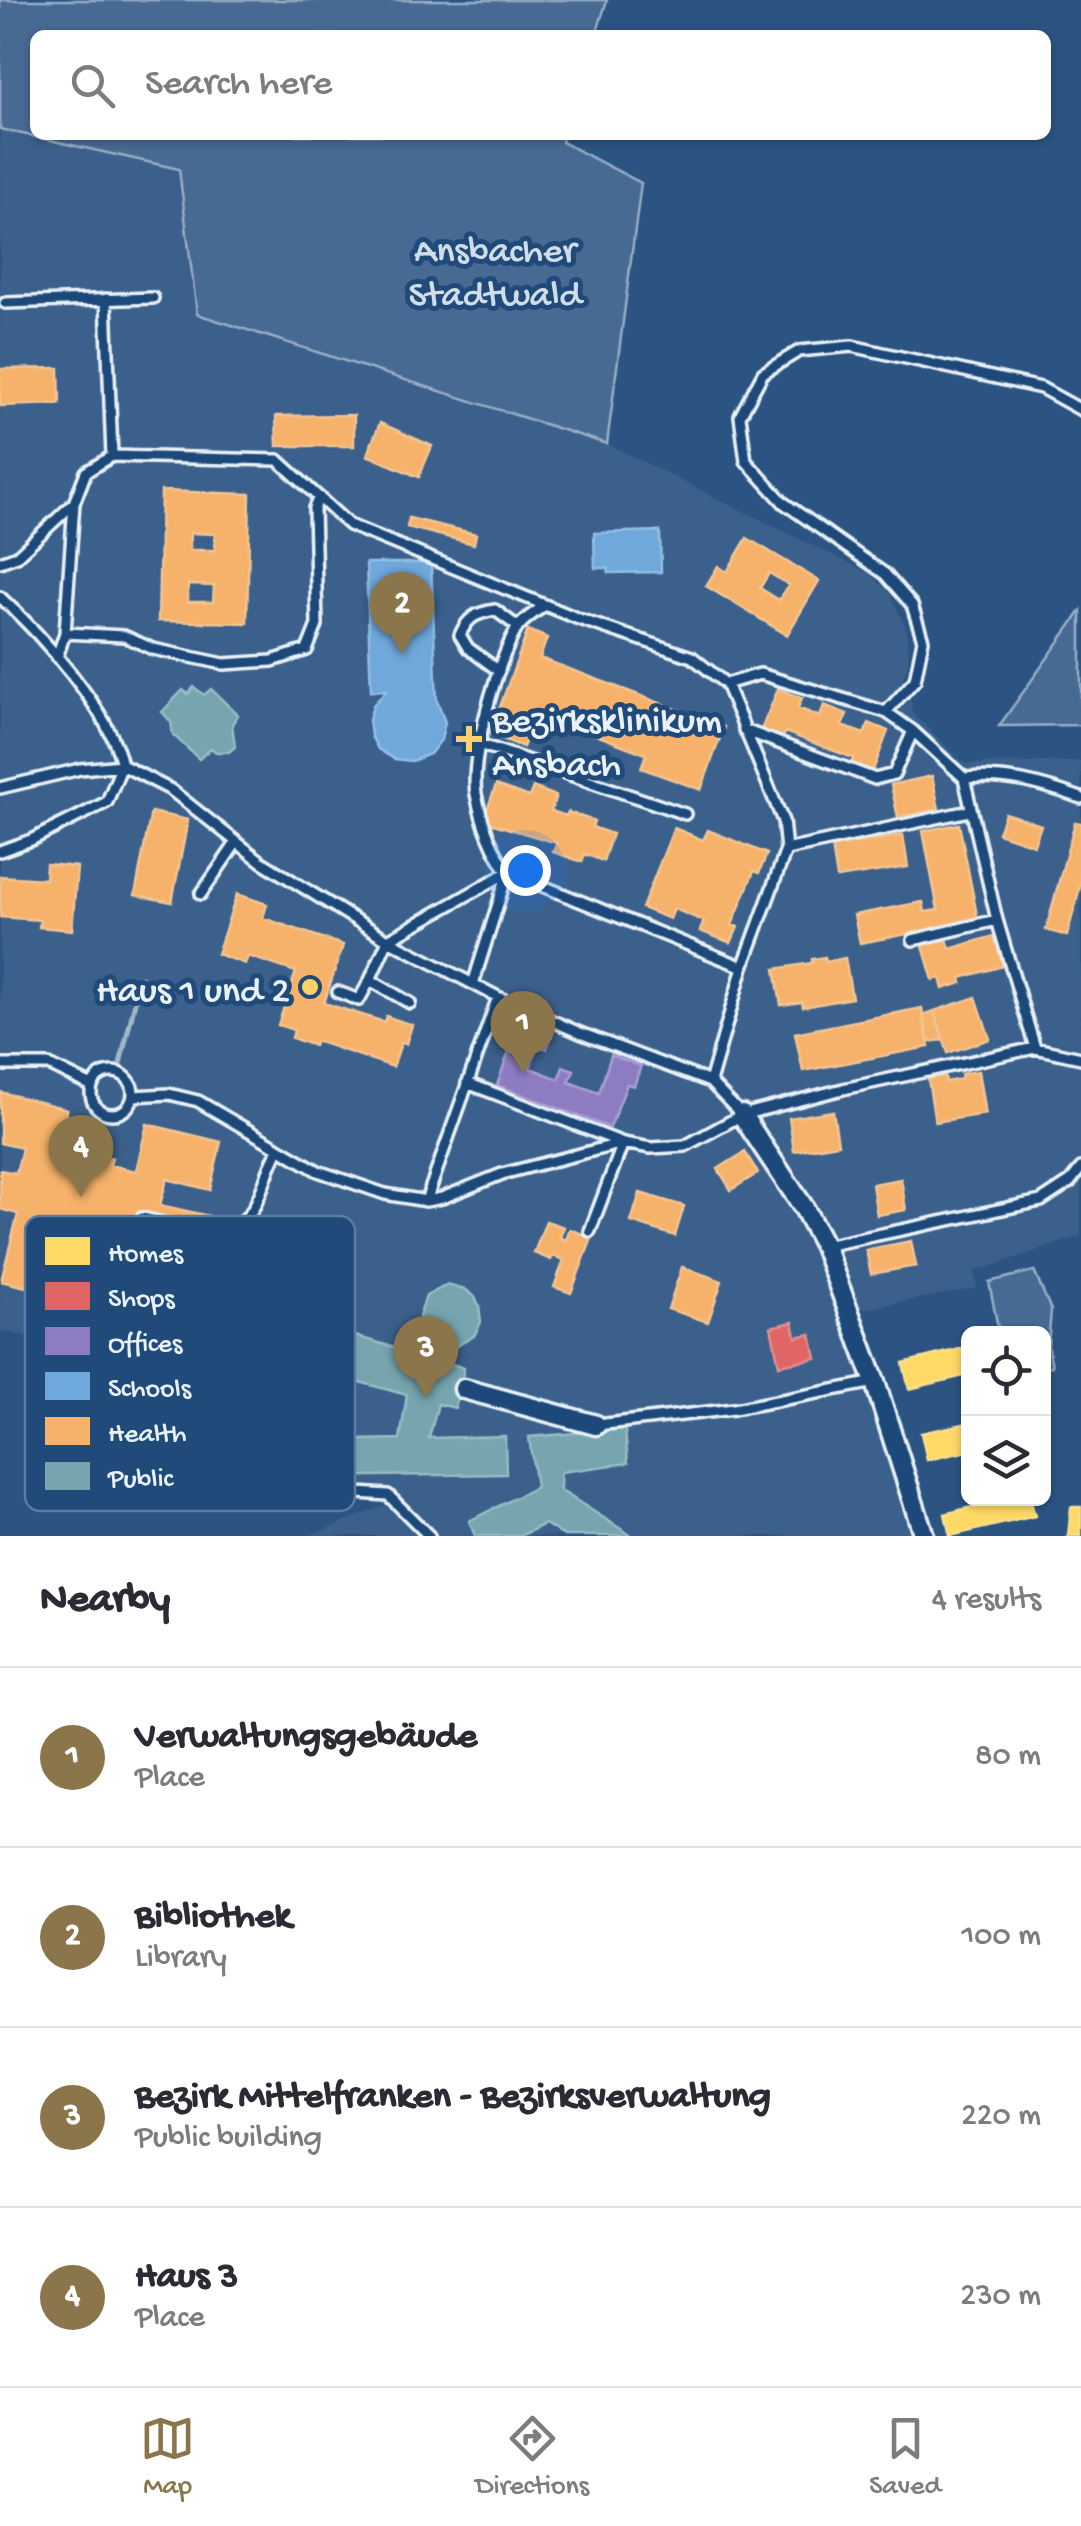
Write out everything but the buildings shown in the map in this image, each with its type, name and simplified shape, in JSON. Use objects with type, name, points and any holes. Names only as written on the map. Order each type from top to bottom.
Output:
[{"type":"street","points":[[742,1115],[804,1208],[824,1246],[876,1382],[924,1536]]},
{"type":"street","points":[[464,1390],[596,1425]]},
{"type":"lane","points":[[6,303],[153,298]]},
{"type":"lane","points":[[106,300],[112,456]]},
{"type":"lane","points":[[886,712],[915,680],[923,640],[912,605],[885,574],[784,502],[746,461],[740,416],[763,373],[799,351],[852,346],[1041,388],[1081,410]]},
{"type":"lane","points":[[57,657],[66,633],[74,503],[86,472],[112,456],[278,460],[348,525],[545,605],[692,657],[726,684],[783,821],[786,850],[743,968],[710,1082]]},
{"type":"lane","points":[[66,633],[124,636],[153,649],[224,664],[272,661],[307,650],[316,624],[314,508],[319,497]]},
{"type":"lane","points":[[0,562],[17,556],[74,503]]},
{"type":"lane","points":[[0,597],[57,657],[118,744],[122,765],[108,802],[0,851]]},
{"type":"lane","points":[[545,605],[518,627],[499,671],[479,744],[476,790],[490,846],[508,872],[743,968]]},
{"type":"lane","points":[[499,671],[468,648],[460,636],[476,613],[495,610],[518,627]]},
{"type":"lane","points":[[726,684],[760,674],[886,712],[913,730],[964,778],[997,920],[1035,1048]]},
{"type":"lane","points":[[744,730],[875,779],[894,774],[913,730]]},
{"type":"lane","points":[[479,744],[684,814]]},
{"type":"lane","points":[[0,788],[80,769],[122,765],[171,790],[236,843],[388,940],[498,997],[710,1082],[742,1115]]},
{"type":"lane","points":[[964,778],[989,776],[1037,782],[1081,798]]},
{"type":"lane","points":[[786,850],[970,811]]},
{"type":"lane","points":[[200,894],[236,843]]},
{"type":"lane","points":[[338,992],[359,1000],[388,940],[508,872]]},
{"type":"lane","points":[[473,984],[508,872]]},
{"type":"lane","points":[[914,940],[997,920]]},
{"type":"lane","points":[[370,980],[410,1003]]},
{"type":"lane","points":[[426,1201],[498,997]]},
{"type":"lane","points":[[467,1083],[623,1143],[651,1148],[685,1146],[742,1115],[1035,1048],[1081,1058]]},
{"type":"lane","points":[[0,1065],[49,1065],[92,1086]]},
{"type":"lane","points":[[114,1072],[130,1082],[133,1096],[124,1110],[108,1114],[93,1104],[92,1086],[102,1074],[114,1072]]},
{"type":"lane","points":[[133,1096],[169,1094],[198,1102],[318,1171],[385,1194],[426,1201],[502,1174],[623,1143]]},
{"type":"lane","points":[[590,1230],[623,1143]]},
{"type":"lane","points":[[244,1216],[254,1207],[278,1150]]},
{"type":"lane","points":[[824,1246],[1041,1200],[1070,1182],[1081,1168]]},
{"type":"lane","points":[[596,1425],[734,1409],[876,1382]]},
{"type":"lane","points":[[355,1493],[388,1495],[429,1536]]},
{"type":"shaded area","name":"Bezirksklinikum Ansbach","points":[[0,129],[30,136],[30,140],[49,140],[179,169],[197,314],[607,444],[869,573],[890,593],[906,628],[909,662],[903,678],[915,716],[965,764],[1081,761],[1081,1236],[974,1272],[977,1288],[846,1312],[910,1536],[308,1536],[391,1503],[355,1498],[355,1216],[25,1216],[25,1336],[0,1330]]},
{"type":"green space","name":"Ansbacher Stadtwald","points":[[0,0],[607,0],[598,30],[30,30],[30,136],[0,129]]},
{"type":"green space","name":"Ansbacher Stadtwald","points":[[49,140],[563,140],[641,183],[607,444],[197,314],[179,169]]},
{"type":"green space","points":[[1081,611],[1081,725],[999,726]]},
{"type":"green space","points":[[1034,1271],[1051,1310],[1050,1326],[998,1326],[989,1282]]},
{"type":"waterway","points":[[120,1064],[141,977]]},
{"type":"place","name":"Bibliothek","points":[[402,654]]},
{"type":"place","name":"Bezirksklinikum Ansbach","points":[[469,739]]},
{"type":"place","name":"Haus 1 und 2","points":[[310,987]]},
{"type":"place","name":"Verwaltungsgebäude","points":[[523,1073]]},
{"type":"place","name":"Haus 3","points":[[81,1197]]},
{"type":"place","name":"Bezirk Mittelfranken - Bezirksverwaltung","points":[[426,1398]]}]
